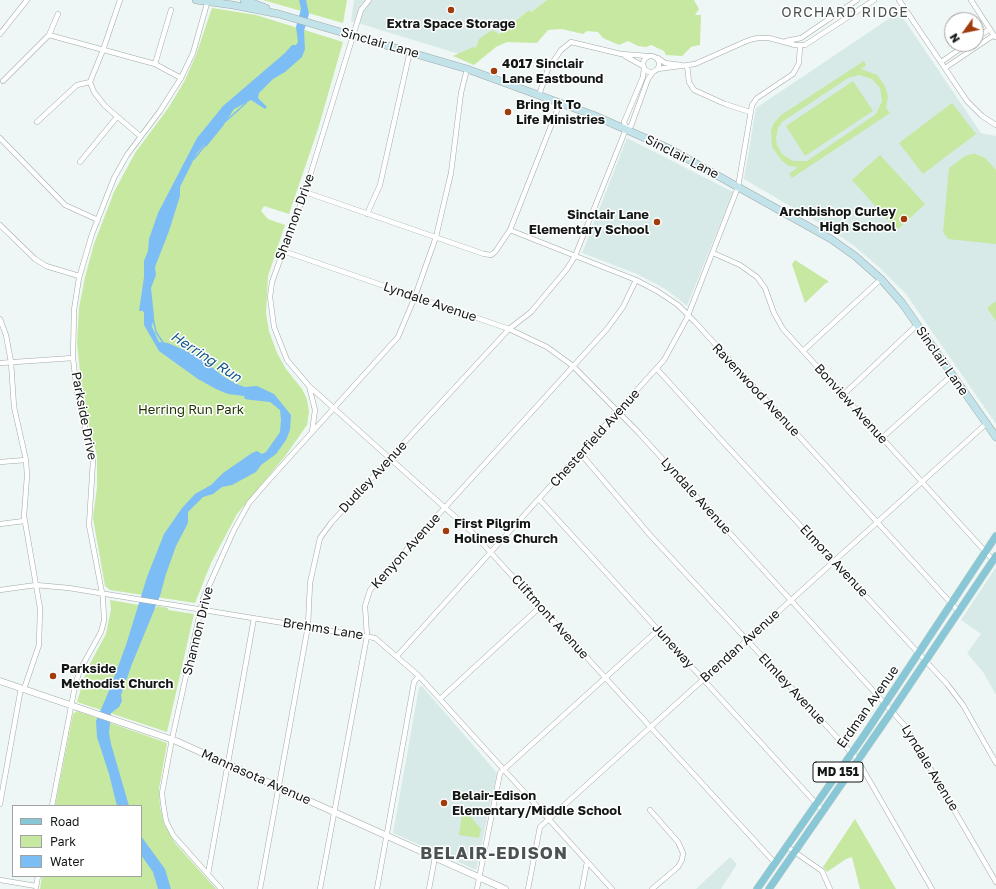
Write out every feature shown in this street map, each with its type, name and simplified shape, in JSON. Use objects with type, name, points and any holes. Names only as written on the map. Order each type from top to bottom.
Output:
[{"type":"main road","name":"Sinclair Lane","points":[[196,0],[279,14],[410,51],[467,69],[539,95],[626,129],[670,149],[831,239],[855,256],[881,279],[902,303],[996,437]]},
{"type":"main road","name":"Sinclair Lane","points":[[244,0],[279,14]]},
{"type":"main road","name":"Erdman Avenue","points":[[757,889],[953,604],[996,536]]},
{"type":"main road","name":"Erdman Avenue","points":[[768,889],[823,811],[857,759],[892,711],[924,661],[995,558]]},
{"type":"street","points":[[0,34],[27,0]]},
{"type":"street","points":[[90,82],[103,50],[120,0]]},
{"type":"street","name":"Shannon Drive","points":[[312,432],[315,410],[309,386],[287,360],[274,327],[270,297],[272,282],[306,192],[361,10],[369,0]]},
{"type":"street","points":[[786,41],[801,38],[857,0]]},
{"type":"street","points":[[648,56],[644,60],[642,77],[624,122],[626,129],[631,126],[652,72],[658,69],[687,65],[708,59],[749,40],[766,37],[786,41],[800,46],[809,43],[874,0]]},
{"type":"street","points":[[899,0],[940,62],[972,106],[982,116],[996,125]]},
{"type":"street","points":[[945,68],[995,37],[971,0]]},
{"type":"street","name":"Parkside Drive","points":[[52,805],[71,705],[80,670],[103,626],[104,608],[89,525],[93,461],[77,393],[73,358],[74,310],[79,276],[98,220],[119,169],[140,136],[160,111],[181,78],[193,53],[208,1]]},
{"type":"street","points":[[155,64],[171,10]]},
{"type":"street","points":[[3,81],[49,35],[58,14]]},
{"type":"street","points":[[984,33],[990,29]]},
{"type":"street","points":[[49,35],[155,64],[181,78]]},
{"type":"street","points":[[539,95],[545,73],[561,50],[568,44],[580,43],[621,54],[653,55],[668,64],[687,65]]},
{"type":"street","points":[[687,65],[689,82],[694,90],[725,104],[750,112],[753,101],[793,74],[799,63],[800,46]]},
{"type":"street","points":[[367,214],[380,184],[410,51]]},
{"type":"street","points":[[940,62],[955,52]]},
{"type":"street","points":[[621,54],[643,66],[647,71],[652,72]]},
{"type":"street","points":[[658,58],[660,65],[658,69]]},
{"type":"street","name":"Shannon Drive","points":[[221,889],[173,835],[164,812],[162,794],[172,739],[201,609],[210,580],[249,503],[398,337],[415,297],[436,237],[449,185],[461,93],[467,69]]},
{"type":"street","points":[[90,82],[101,101],[117,117],[140,136]]},
{"type":"street","points":[[37,122],[77,85],[90,82]]},
{"type":"street","points":[[306,192],[490,255],[495,252],[510,230],[560,103]]},
{"type":"street","name":"Chesterfield Avenue","points":[[397,656],[490,552],[619,412],[657,369],[673,345],[688,314],[738,187],[750,112]]},
{"type":"street","points":[[80,162],[117,117]]},
{"type":"street","name":"Dudley Avenue","points":[[260,889],[280,787],[308,626],[310,584],[320,538],[331,523],[390,458],[509,329],[540,301],[567,269],[575,256],[626,129]]},
{"type":"street","points":[[0,138],[65,205],[98,220]]},
{"type":"street","points":[[0,225],[35,259],[46,266],[79,276]]},
{"type":"street","name":"Ravenwood Avenue","points":[[510,230],[636,280],[663,294],[688,314],[959,612]]},
{"type":"street","name":"Lyndale Avenue","points":[[283,250],[509,329],[547,348],[573,366],[619,412],[885,703],[911,734],[996,882]]},
{"type":"street","name":"Bonview Avenue","points":[[713,253],[740,266],[757,277],[765,288],[777,321],[986,553],[995,558]]},
{"type":"street","points":[[803,351],[881,279]]},
{"type":"street","name":"Kenyon Avenue","points":[[320,889],[367,636],[366,606],[370,590],[611,324],[623,307],[636,280]]},
{"type":"street","points":[[0,319],[6,335],[11,362],[14,407],[26,460],[27,476],[23,510],[24,521],[40,608],[40,637],[36,656],[23,689],[0,804]]},
{"type":"street","points":[[843,395],[917,325]]},
{"type":"street","points":[[0,363],[73,358]]},
{"type":"street","name":"Elmora Avenue","points":[[657,369],[713,432],[957,695],[996,763]]},
{"type":"street","points":[[882,438],[952,375]]},
{"type":"street","name":"Cliftmont Avenue","points":[[309,386],[445,507],[490,552],[774,863]]},
{"type":"street","name":"Brendan Avenue","points":[[528,889],[540,827],[987,423]]},
{"type":"street","name":"Elmley Avenue","points":[[581,454],[641,524],[857,759],[932,889]]},
{"type":"street","points":[[0,462],[26,460]]},
{"type":"street","name":"Juneway","points":[[539,499],[823,811]]},
{"type":"street","points":[[0,524],[24,521]]},
{"type":"street","name":"Brehms Lane","points":[[0,590],[36,585],[51,586],[308,626],[367,636],[378,640],[419,676],[612,889]]},
{"type":"street","points":[[440,699],[540,607]]},
{"type":"street","points":[[208,874],[254,618]]},
{"type":"street","points":[[477,889],[500,774],[658,630]]},
{"type":"street","points":[[377,889],[414,682],[419,676]]},
{"type":"street","name":"Mannasota Avenue","points":[[0,681],[172,739],[505,889]]},
{"type":"street","points":[[650,810],[678,842],[683,854],[682,860],[678,867],[652,889]]},
{"type":"street","points":[[786,846],[822,872],[830,889]]},
{"type":"street","points":[[429,889],[435,857]]},
{"type":"street","points":[[582,889],[587,862]]},
{"type":"street","points":[[0,880],[36,888],[38,877]]},
{"type":"shaded area","points":[[354,0],[547,0],[531,12],[529,10],[469,57],[351,21]]},
{"type":"shaded area","name":"Archbishop Curley High School","points":[[899,12],[981,133],[996,136],[996,424],[906,294],[880,268],[853,245],[826,227],[744,179],[756,108]]},
{"type":"shaded area","name":"Sinclair Lane Elementary School","points":[[627,138],[733,192],[687,306],[667,290],[637,274],[582,253]]},
{"type":"shaded area","points":[[996,567],[996,695],[983,672],[967,653],[981,634],[961,620]]},
{"type":"shaded area","name":"Belair-Edison Elementary/Middle School","points":[[422,686],[497,773],[476,870],[393,833],[419,687]]},
{"type":"shaded area","points":[[730,857],[737,864],[721,889],[696,889]]},
{"type":"green space","points":[[263,0],[347,0],[343,23]]},
{"type":"green space","points":[[547,0],[694,0],[699,9],[695,15],[701,15],[700,45],[691,47],[682,56],[666,55],[664,51],[651,45],[646,47],[638,46],[628,41],[619,45],[603,38],[598,32],[587,31],[583,34],[562,29],[548,30],[537,43],[507,42],[496,47],[474,65],[453,56],[473,47],[476,48],[479,39],[492,30],[499,34],[529,10],[531,12]]},
{"type":"green space","name":"Herring Run Park","points":[[212,8],[256,15],[343,42],[318,129],[289,214],[264,206],[261,211],[268,219],[285,225],[268,276],[266,313],[269,331],[277,353],[286,369],[302,389],[307,399],[309,412],[307,425],[286,455],[237,514],[211,563],[195,603],[110,590],[105,586],[93,518],[97,487],[97,456],[83,401],[77,343],[79,308],[85,277],[94,244],[114,192],[135,153],[169,107],[185,80],[196,55]]},
{"type":"green space","points":[[864,61],[866,65],[861,69],[877,75],[885,86],[888,96],[886,108],[890,113],[792,178],[789,174],[798,167],[789,166],[782,161],[772,147],[771,131],[774,123],[781,115]],"holes":[[[859,75],[872,79],[880,88],[882,101],[876,114],[807,161],[793,161],[782,154],[777,145],[776,138],[778,128],[782,122],[848,78]]]},
{"type":"green space","points":[[853,81],[873,111],[805,156],[786,126]]},
{"type":"green space","points":[[952,103],[976,134],[923,174],[899,143]]},
{"type":"green space","points":[[972,154],[985,158],[996,170],[996,244],[948,239],[943,232],[949,168],[965,156]]},
{"type":"green space","points":[[880,155],[925,204],[897,230],[852,180]]},
{"type":"green space","points":[[795,260],[828,281],[828,283],[826,283],[805,303],[792,264]]},
{"type":"green space","points":[[996,301],[996,321],[987,308]]},
{"type":"green space","points":[[110,600],[156,608],[157,606],[168,608],[168,610],[194,614],[167,732],[77,702],[87,669],[106,634],[111,609]]},
{"type":"green space","points":[[77,711],[167,743],[159,789],[160,807],[164,824],[175,843],[216,889],[40,889],[42,877],[142,877],[142,805],[55,805],[73,714]]},
{"type":"green space","points":[[462,815],[471,817],[481,829],[479,838],[459,835]]},
{"type":"green space","points":[[855,819],[896,889],[860,889],[852,857],[846,859],[827,872],[823,867]]},
{"type":"water","name":"Herring Run","points":[[299,0],[306,0],[309,14],[304,31],[305,49],[302,57],[285,72],[273,79],[259,93],[258,98],[267,107],[265,109],[251,100],[234,109],[223,126],[206,147],[205,144],[197,153],[180,187],[180,196],[169,231],[155,267],[156,275],[151,288],[154,316],[152,327],[159,342],[168,343],[198,356],[224,377],[239,385],[245,387],[257,386],[274,394],[291,415],[290,430],[286,440],[276,454],[261,465],[256,472],[232,485],[222,487],[213,494],[203,497],[188,512],[188,523],[176,546],[160,596],[132,664],[121,695],[122,701],[119,707],[111,713],[109,733],[111,744],[129,805],[117,805],[109,774],[97,737],[96,721],[126,645],[147,577],[164,534],[182,508],[195,494],[211,485],[223,473],[252,453],[257,451],[262,454],[266,452],[280,432],[281,419],[280,410],[270,402],[245,399],[244,396],[228,394],[216,389],[198,379],[159,351],[144,325],[143,311],[139,311],[144,277],[144,261],[148,251],[149,239],[158,213],[197,138],[223,106],[285,53],[292,45],[296,45],[298,42],[296,27],[301,9]]},
{"type":"water","points":[[142,837],[165,869],[171,889],[158,889],[153,872],[142,856]]},
{"type":"waterway","name":"Herring Run","points":[[226,121],[246,103]]},
{"type":"waterway","name":"Herring Run","points":[[194,159],[207,143]]},
{"type":"waterway","name":"Herring Run","points":[[153,318],[156,332],[164,344]]},
{"type":"place","name":"Extra Space Storage","points":[[451,10]]},
{"type":"place","name":"4017 Sinclair Lane Eastbound","points":[[494,71]]},
{"type":"place","name":"Bring It To Life Ministries","points":[[508,112]]},
{"type":"place","name":"Archbishop Curley High School","points":[[904,219]]},
{"type":"place","name":"Sinclair Lane Elementary School","points":[[657,222]]},
{"type":"place","name":"First Pilgrim Holiness Church","points":[[446,531]]},
{"type":"place","name":"Parkside Methodist Church","points":[[53,676]]},
{"type":"place","name":"Belair-Edison Elementary/Middle School","points":[[444,803]]},
{"type":"district","name":"ORCHARD RIDGE","points":[[845,13]]},
{"type":"district","name":"BELAIR-EDISON","points":[[494,854]]}]
